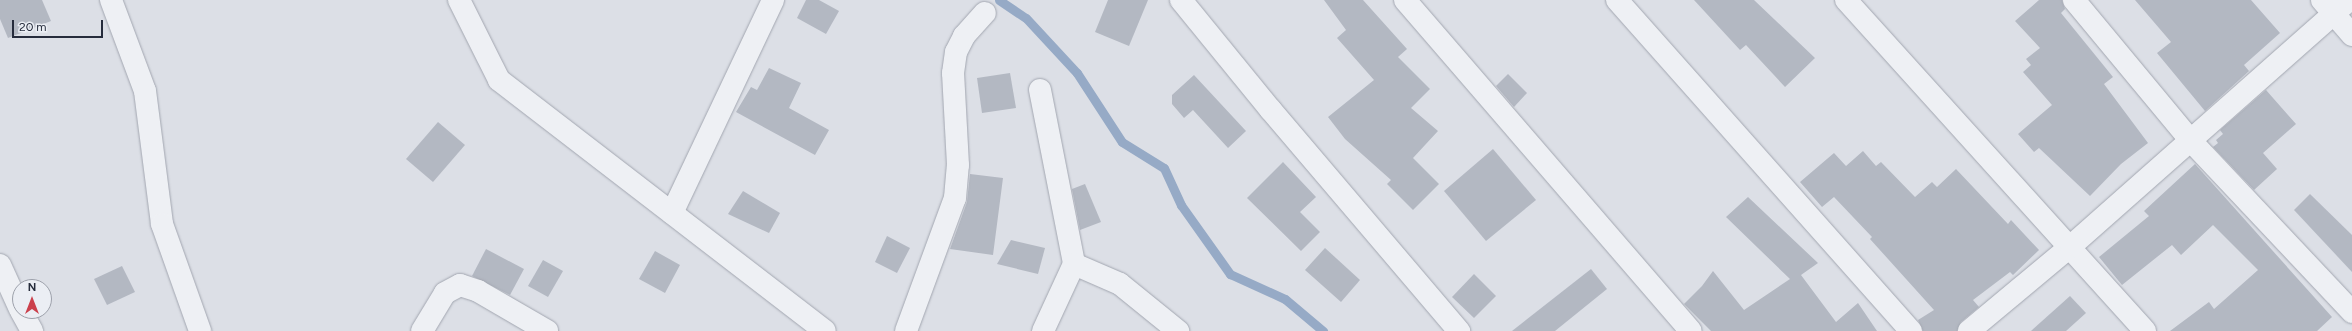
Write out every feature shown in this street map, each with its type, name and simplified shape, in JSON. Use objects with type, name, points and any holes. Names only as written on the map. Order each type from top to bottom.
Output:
[{"type":"street","points":[[111,0],[144,91],[162,224],[200,331]]},
{"type":"street","points":[[459,0],[499,80],[826,331]]},
{"type":"street","points":[[672,213],[773,0]]},
{"type":"street","points":[[1181,0],[1270,109],[1459,331]]},
{"type":"street","points":[[1405,0],[1691,331]]},
{"type":"street","points":[[1617,0],[1911,331]]},
{"type":"street","points":[[1846,0],[2071,246],[2145,331]]},
{"type":"street","points":[[2074,0],[2191,141],[2352,312]]},
{"type":"street","points":[[1969,331],[2071,246],[2191,141],[2335,4],[2352,35]]},
{"type":"street","points":[[906,331],[955,198],[958,165],[953,73],[956,52],[964,36],[985,13]]},
{"type":"street","points":[[1040,90],[1074,264],[1042,331]]},
{"type":"street","points":[[0,264],[12,290]]},
{"type":"street","points":[[1074,264],[1120,284],[1178,331]]},
{"type":"street","points":[[422,331],[445,293],[460,285],[478,291],[547,331]]},
{"type":"street","points":[[26,319],[32,331]]},
{"type":"building","points":[[0,0],[42,0],[51,21],[8,38],[0,19]]},
{"type":"building","points":[[806,0],[819,0],[839,11],[826,34],[797,18]]},
{"type":"building","points":[[1108,0],[1148,0],[1129,46],[1095,32]]},
{"type":"building","points":[[1324,0],[1363,0],[1407,49],[1398,57],[1430,89],[1411,108],[1438,131],[1413,158],[1439,184],[1413,210],[1387,184],[1391,180],[1345,139],[1328,117],[1374,80],[1337,38],[1346,30]]},
{"type":"building","points":[[1694,0],[1754,0],[1815,58],[1785,87],[1746,45],[1740,50]]},
{"type":"building","points":[[2039,0],[2062,0],[2065,9],[2061,13],[2113,77],[2104,84],[2148,143],[2121,164],[2090,196],[2039,148],[2034,152],[2018,134],[2052,105],[2023,72],[2031,65],[2026,59],[2040,48],[2015,21]]},
{"type":"building","points":[[2135,0],[2251,0],[2280,33],[2244,65],[2249,71],[2205,111],[2157,53],[2171,42]]},
{"type":"building","points":[[769,68],[801,83],[789,108],[829,130],[815,155],[736,112],[751,87],[757,90]]},
{"type":"building","points":[[1010,73],[1016,108],[982,113],[977,78]]},
{"type":"building","points":[[1508,74],[1527,93],[1514,107],[1496,86]]},
{"type":"building","points":[[1194,75],[1246,131],[1228,148],[1193,110],[1184,118],[1172,104],[1172,95]]},
{"type":"building","points":[[2266,90],[2296,124],[2263,153],[2277,169],[2254,190],[2213,147],[2218,143],[2216,140],[2223,134],[2220,130]]},
{"type":"building","points":[[438,122],[465,145],[433,182],[406,159]]},
{"type":"building","points":[[1493,149],[1536,200],[1486,241],[1444,191]]},
{"type":"building","points":[[1863,151],[1876,166],[1881,162],[1915,197],[1932,182],[1937,187],[1956,169],[2008,224],[2011,220],[2039,250],[2013,275],[2010,272],[1973,300],[1979,307],[1961,322],[1957,331],[1923,331],[1918,320],[1934,310],[1870,239],[1872,237],[1834,197],[1822,207],[1800,182],[1834,153],[1846,166]]},
{"type":"building","points":[[1283,162],[1316,197],[1300,212],[1320,232],[1301,251],[1247,198]]},
{"type":"building","points":[[2195,164],[2332,317],[2317,331],[2170,331],[2209,302],[2214,309],[2258,270],[2213,225],[2181,255],[2172,245],[2122,285],[2099,257],[2149,216],[2144,211]]},
{"type":"building","points":[[970,174],[1003,178],[993,255],[950,249],[967,202]]},
{"type":"building","points":[[1085,184],[1101,222],[1080,230],[1072,189]]},
{"type":"building","points":[[743,191],[780,213],[769,233],[728,214]]},
{"type":"building","points":[[2310,194],[2352,235],[2352,272],[2294,210]]},
{"type":"building","points":[[1748,197],[1818,263],[1801,275],[1836,322],[1858,303],[1877,331],[1711,331],[1684,304],[1702,286],[1713,271],[1744,310],[1790,279],[1726,217]]},
{"type":"building","points":[[887,236],[910,248],[897,273],[875,262]]},
{"type":"building","points":[[1011,240],[1045,248],[1038,274],[997,264]]},
{"type":"building","points":[[1325,248],[1360,280],[1341,302],[1305,270]]},
{"type":"building","points":[[486,249],[524,269],[510,295],[472,276]]},
{"type":"building","points":[[655,251],[680,265],[665,293],[639,279]]},
{"type":"building","points":[[543,260],[563,271],[548,297],[528,286]]},
{"type":"building","points":[[122,266],[135,292],[107,305],[94,279]]},
{"type":"building","points":[[1591,269],[1607,289],[1555,331],[1512,331]]},
{"type":"building","points":[[1474,274],[1496,296],[1474,318],[1452,297]]},
{"type":"building","points":[[2070,296],[2086,313],[2066,331],[2031,331]]},
{"type":"waterway","points":[[999,0],[1026,18],[1077,73],[1122,142],[1164,168],[1181,205],[1230,274],[1285,299],[1323,331]]}]
